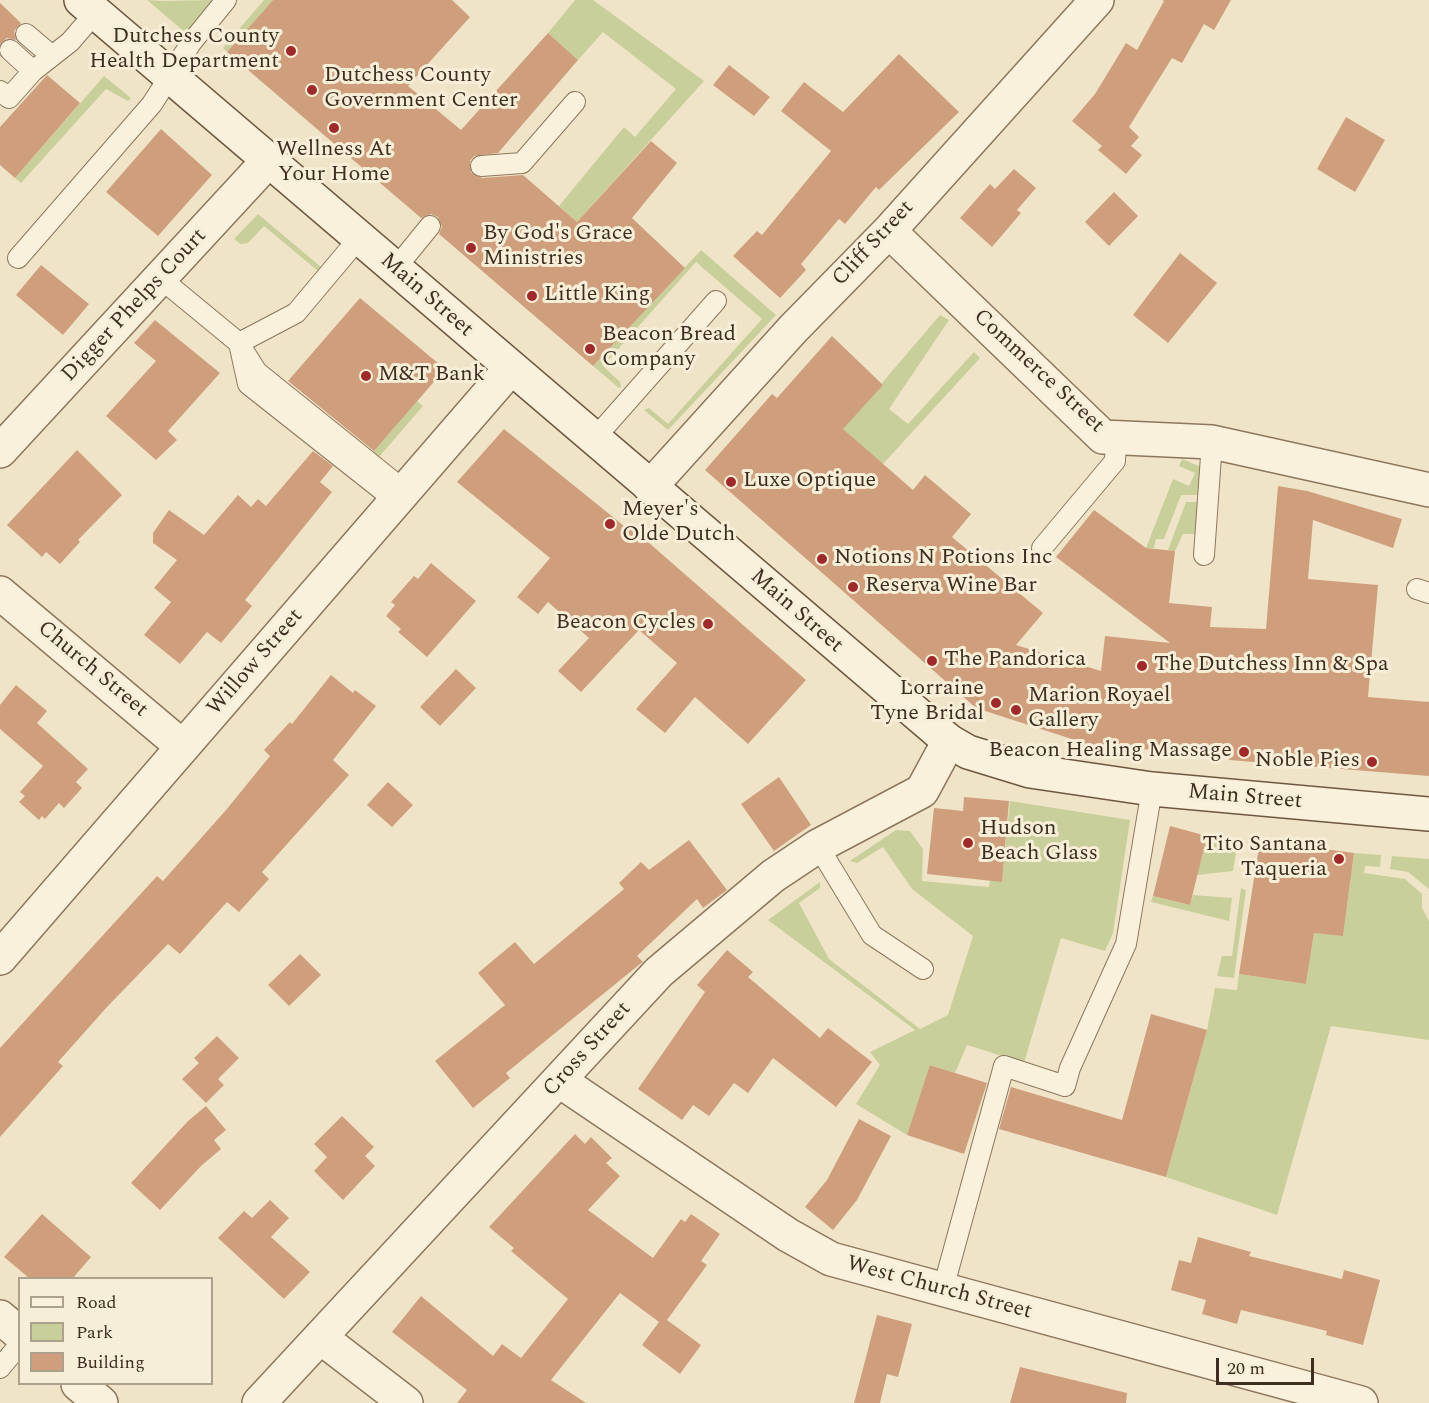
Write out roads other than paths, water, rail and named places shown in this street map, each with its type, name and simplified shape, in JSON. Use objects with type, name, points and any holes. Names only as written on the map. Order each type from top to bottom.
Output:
[{"type":"street","name":"Cliff Street","points":[[650,488],[793,329],[888,231],[1097,0]]},
{"type":"street","name":"Main Street","points":[[88,6],[650,488],[950,741],[968,752],[1030,771],[1152,789],[1429,814]]},
{"type":"street","name":"Digger Phelps Court","points":[[0,451],[269,160]]},
{"type":"street","name":"Commerce Street","points":[[888,231],[1102,437],[1212,442],[1429,490]]},
{"type":"street","name":"Willow Street","points":[[0,958],[510,368]]},
{"type":"street","name":"Church Street","points":[[0,593],[183,747]]},
{"type":"street","name":"Cross Street","points":[[259,1403],[659,972],[773,876],[818,846],[922,791],[950,741]]},
{"type":"street","name":"West Church Street","points":[[560,1081],[788,1235],[831,1259],[1361,1403]]},
{"type":"street","points":[[0,1317],[18,1332]]},
{"type":"street","points":[[320,1337],[406,1403]]},
{"type":"street","points":[[80,1385],[101,1403]]},
{"type":"lane","points":[[18,258],[152,104],[191,43],[226,0]]},
{"type":"lane","points":[[3,99],[33,71],[70,42],[88,6]]},
{"type":"lane","points":[[26,34],[52,56]]},
{"type":"lane","points":[[10,50],[33,71]]},
{"type":"lane","points":[[481,166],[522,163],[574,102]]},
{"type":"lane","points":[[395,269],[430,226]]},
{"type":"lane","points":[[239,343],[296,314],[359,238]]},
{"type":"lane","points":[[160,278],[239,343],[257,372],[401,496]]},
{"type":"lane","points":[[594,439],[716,301]]},
{"type":"lane","points":[[1042,548],[1115,461],[1116,438]]},
{"type":"lane","points":[[1204,555],[1212,442]]},
{"type":"lane","points":[[943,1289],[1005,1066],[1065,1086],[1070,1068],[1126,944],[1152,789]]},
{"type":"lane","points":[[818,846],[872,935],[923,969]]},
{"type":"lane","points":[[0,1368],[18,1346]]},
{"type":"place","name":"Dutchess County Health Department","points":[[291,51]]},
{"type":"place","name":"Dutchess County Government Center","points":[[312,90]]},
{"type":"place","name":"Wellness At Your Home","points":[[334,128]]},
{"type":"place","name":"By God's Grace Ministries","points":[[471,248]]},
{"type":"place","name":"Little King","points":[[532,296]]},
{"type":"place","name":"Beacon Bread Company","points":[[590,349]]},
{"type":"place","name":"M&T Bank","points":[[366,376]]},
{"type":"place","name":"Luxe Optique","points":[[731,482]]},
{"type":"place","name":"Meyer's Olde Dutch","points":[[610,524]]},
{"type":"place","name":"Notions N Potions Inc","points":[[822,559]]},
{"type":"place","name":"Reserva Wine Bar","points":[[853,587]]},
{"type":"place","name":"Beacon Cycles","points":[[708,624]]},
{"type":"place","name":"The Pandorica","points":[[932,661]]},
{"type":"place","name":"The Dutchess Inn & Spa","points":[[1142,666]]},
{"type":"place","name":"Lorraine Tyne Bridal","points":[[996,703]]},
{"type":"place","name":"Marion Royael Gallery","points":[[1016,710]]},
{"type":"place","name":"Beacon Healing Massage","points":[[1244,752]]},
{"type":"place","name":"Noble Pies","points":[[1372,762]]},
{"type":"place","name":"Hudson Beach Glass","points":[[968,843]]},
{"type":"place","name":"Tito Santana Taqueria","points":[[1339,859]]}]
